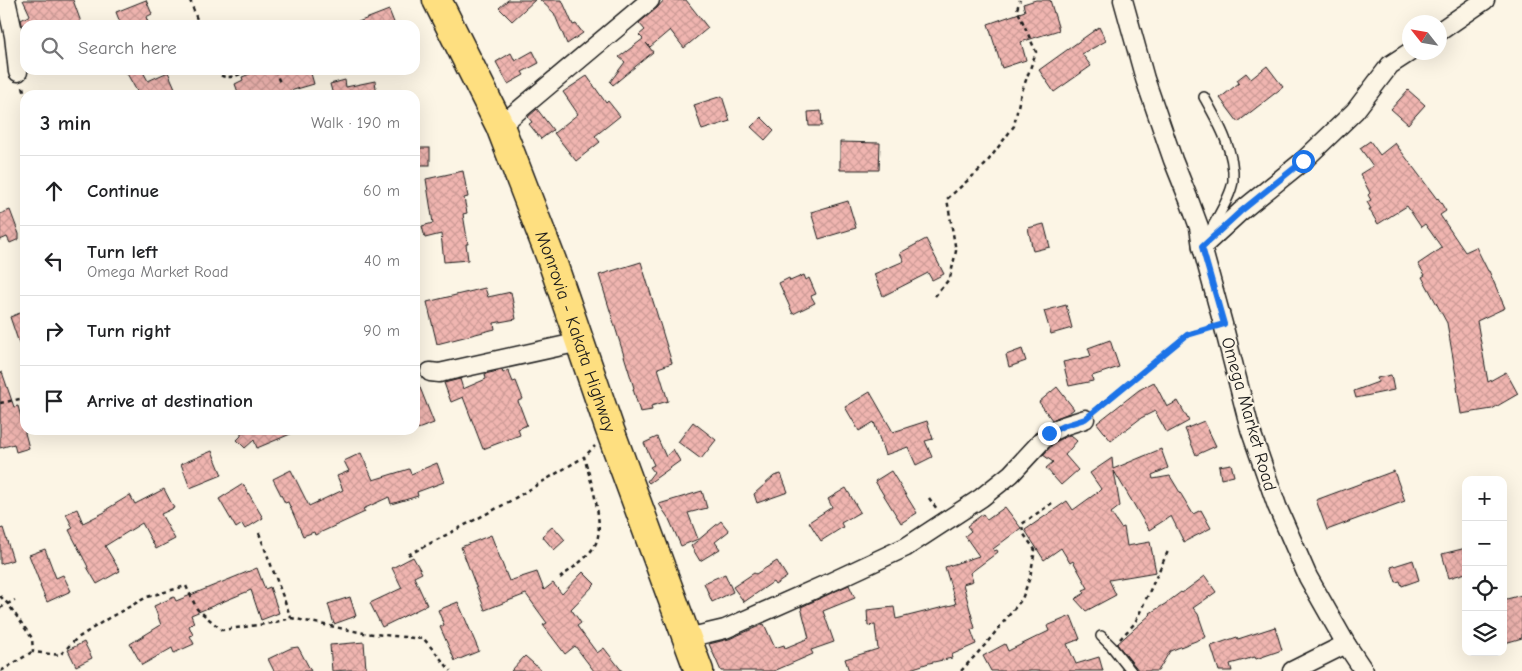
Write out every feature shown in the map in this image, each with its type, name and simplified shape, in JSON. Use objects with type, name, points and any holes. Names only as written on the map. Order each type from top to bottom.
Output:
[{"type":"highway","name":"Monrovia - Kakata Highway","points":[[437,0],[500,126],[552,261],[610,430],[699,671]]},
{"type":"street","points":[[6,0],[14,36],[18,72]]},
{"type":"street","points":[[500,126],[650,0]]},
{"type":"street","name":"Omega Market Road","points":[[1123,0],[1145,79],[1199,227],[1202,247],[1224,324],[1250,429],[1277,506],[1308,577],[1346,644],[1364,671]]},
{"type":"street","points":[[1447,26],[1485,0]]},
{"type":"street","points":[[1202,247],[1240,212],[1303,161],[1355,111],[1390,65],[1402,57]]},
{"type":"street","points":[[430,372],[438,373],[580,342]]},
{"type":"street","points":[[687,638],[725,629],[906,547],[981,498],[1011,474],[1049,433],[1085,419]]},
{"type":"street","points":[[1292,671],[1346,644]]},
{"type":"lane","points":[[1202,247],[1228,197],[1233,181],[1230,155],[1220,127],[1204,97]]},
{"type":"lane","points":[[1100,636],[1112,647],[1131,671]]},
{"type":"path","points":[[190,0],[197,20]]},
{"type":"path","points":[[935,296],[950,278],[956,251],[947,199],[985,165],[1014,126],[1020,97],[1036,52],[1017,8],[1020,0]]},
{"type":"path","points":[[220,75],[229,78],[237,75]]},
{"type":"path","points":[[277,75],[280,83]]},
{"type":"path","points":[[1085,419],[1187,335],[1224,324]]},
{"type":"path","points":[[0,403],[20,399]]},
{"type":"path","points":[[408,555],[504,504],[584,457],[610,430]]},
{"type":"path","points":[[560,578],[583,559],[596,544],[599,524],[594,492],[584,457]]},
{"type":"path","points":[[961,671],[985,645],[1022,599],[1030,577],[1035,550],[1023,533],[1022,524],[1052,503]]},
{"type":"path","points":[[259,533],[291,618]]},
{"type":"path","points":[[1112,647],[1135,623],[1169,549]]},
{"type":"path","points":[[2,671],[33,652],[60,655],[76,639],[107,619],[147,598],[186,586],[197,609],[222,630],[272,623],[291,618],[364,633],[424,639],[452,671]]},
{"type":"path","points":[[0,596],[8,604],[32,638],[33,652]]},
{"type":"path","points":[[0,608],[15,600]]},
{"type":"building","points":[[23,0],[73,0],[80,20],[21,20],[30,15]]},
{"type":"building","points":[[146,0],[152,14],[146,17],[147,20],[119,20],[116,12]]},
{"type":"building","points":[[508,0],[535,0],[512,21],[499,8]]},
{"type":"building","points":[[540,0],[562,0],[573,25],[576,24],[583,33],[567,44],[554,13]]},
{"type":"building","points":[[664,0],[686,0],[708,28],[684,48],[670,30],[650,47],[646,43],[653,52],[613,85],[610,82],[625,62],[619,57],[643,39],[639,35],[645,30],[639,23]]},
{"type":"building","points":[[1036,0],[1050,0],[1059,30],[1021,42],[1026,60],[1002,68],[988,24],[1025,11],[1023,4]]},
{"type":"building","points":[[389,10],[393,20],[363,20]]},
{"type":"building","points":[[1099,27],[1106,41],[1082,54],[1091,66],[1054,92],[1039,70]]},
{"type":"building","points":[[533,51],[539,63],[522,72],[524,75],[508,84],[496,62],[511,53],[515,61]]},
{"type":"building","points":[[1267,66],[1283,87],[1238,122],[1220,98],[1239,83],[1237,80],[1246,73],[1251,79]]},
{"type":"building","points":[[128,75],[145,75],[148,81],[161,75],[169,75],[176,90],[136,90]]},
{"type":"building","points":[[247,75],[311,75],[314,84],[293,90],[237,90],[235,84],[243,80],[242,77]]},
{"type":"building","points":[[587,76],[606,103],[608,101],[620,116],[595,136],[600,142],[576,161],[554,133],[578,114],[563,92]]},
{"type":"building","points":[[345,80],[346,87],[375,81],[376,90],[332,90],[330,84]]},
{"type":"building","points":[[1408,90],[1425,105],[1408,124],[1391,109]]},
{"type":"building","points":[[722,96],[730,121],[702,130],[694,105]]},
{"type":"building","points":[[537,109],[553,130],[541,139],[529,124],[532,122],[528,117]]},
{"type":"building","points":[[821,111],[822,126],[809,126],[808,112]]},
{"type":"building","points":[[761,117],[774,130],[765,140],[751,127]]},
{"type":"building","points":[[1370,141],[1380,155],[1395,143],[1438,198],[1446,211],[1440,215],[1465,252],[1476,247],[1489,271],[1505,308],[1477,321],[1488,382],[1506,372],[1518,394],[1492,409],[1461,414],[1447,323],[1422,277],[1425,275],[1418,264],[1442,248],[1425,224],[1421,227],[1407,206],[1378,224],[1369,209],[1371,209],[1367,202],[1371,200],[1368,195],[1370,193],[1360,174],[1373,166],[1360,148]]},
{"type":"building","points":[[840,142],[880,143],[879,170],[840,170]]},
{"type":"building","points":[[420,148],[430,148],[430,165],[420,165]]},
{"type":"building","points":[[463,171],[468,197],[464,198],[467,213],[463,214],[468,244],[466,244],[468,260],[444,262],[441,234],[425,238],[422,226],[433,223],[426,179]]},
{"type":"building","points":[[848,201],[856,228],[819,239],[811,212]]},
{"type":"building","points":[[10,210],[19,239],[10,243],[7,237],[0,240],[0,214]]},
{"type":"building","points":[[1044,224],[1050,247],[1033,251],[1028,228]]},
{"type":"building","points":[[926,239],[944,274],[932,280],[928,273],[883,296],[874,274],[904,261],[900,253]]},
{"type":"building","points":[[641,262],[672,363],[658,368],[668,401],[651,406],[652,410],[640,412],[599,275]]},
{"type":"building","points":[[804,275],[806,280],[809,278],[816,294],[811,296],[815,303],[793,314],[779,283],[789,278],[790,281]]},
{"type":"building","points":[[485,288],[488,297],[511,292],[516,319],[494,323],[495,329],[437,344],[427,302]]},
{"type":"building","points":[[1066,305],[1072,328],[1051,334],[1044,311]]},
{"type":"building","points":[[20,313],[20,346],[10,317]]},
{"type":"building","points":[[1110,340],[1119,367],[1092,376],[1093,381],[1069,386],[1063,362],[1091,356],[1088,348]]},
{"type":"building","points":[[1022,349],[1026,361],[1009,367],[1006,355]]},
{"type":"building","points":[[502,370],[503,373],[508,370],[513,382],[516,381],[523,399],[518,401],[527,425],[518,429],[520,435],[483,449],[463,397],[451,402],[444,383],[460,379],[463,389],[486,379],[485,374]]},
{"type":"building","points":[[2,372],[14,407],[18,406],[20,435],[26,435],[29,448],[16,452],[14,444],[0,448],[0,373]]},
{"type":"building","points":[[1391,375],[1394,390],[1356,398],[1354,391],[1378,382],[1377,378]]},
{"type":"building","points":[[1154,382],[1167,407],[1178,401],[1189,421],[1167,433],[1155,411],[1141,418],[1111,441],[1097,423],[1139,390]]},
{"type":"building","points":[[1057,387],[1074,409],[1052,420],[1039,402]]},
{"type":"building","points":[[420,388],[434,423],[420,428]]},
{"type":"building","points":[[870,392],[893,432],[927,421],[933,439],[925,441],[932,457],[916,465],[908,447],[885,455],[874,422],[859,431],[845,407]]},
{"type":"building","points":[[1204,421],[1216,446],[1196,455],[1185,429]]},
{"type":"building","points":[[693,422],[716,440],[701,459],[678,442]]},
{"type":"building","points":[[288,435],[257,448],[254,440],[245,448],[237,440],[241,436]]},
{"type":"building","points":[[1070,435],[1077,441],[1065,455],[1078,470],[1061,485],[1046,468],[1053,462],[1043,455],[1055,442]]},
{"type":"building","points":[[657,437],[666,457],[673,449],[680,461],[649,483],[647,481],[654,472],[650,467],[654,465],[644,443]]},
{"type":"building","points":[[1161,449],[1168,468],[1152,475],[1153,479],[1170,476],[1193,514],[1201,510],[1211,528],[1184,542],[1171,516],[1149,530],[1114,471],[1120,506],[1111,513],[1121,528],[1124,527],[1127,546],[1150,542],[1156,572],[1109,580],[1116,595],[1086,611],[1075,599],[1085,593],[1083,590],[1088,588],[1073,561],[1070,563],[1061,548],[1044,560],[1025,530],[1067,501],[1073,510],[1098,492],[1101,489],[1090,473],[1112,458],[1113,469]]},
{"type":"building","points":[[212,451],[222,475],[190,488],[181,464]]},
{"type":"building","points":[[361,453],[373,480],[409,469],[411,474],[437,463],[444,482],[417,492],[418,496],[391,504],[389,497],[363,509],[365,512],[315,535],[314,532],[303,536],[288,502],[285,503],[273,479],[291,470],[309,506],[343,490],[337,476],[349,471],[344,461]]},
{"type":"building","points":[[1231,464],[1234,476],[1221,479],[1219,466]]},
{"type":"building","points":[[891,471],[917,513],[901,523],[875,481]]},
{"type":"building","points":[[1394,471],[1405,501],[1327,530],[1316,500]]},
{"type":"building","points":[[781,474],[788,492],[757,503],[754,494],[774,476]]},
{"type":"building","points":[[243,484],[263,518],[245,529],[242,524],[236,528],[219,499]]},
{"type":"building","points":[[846,488],[860,512],[841,523],[843,527],[821,541],[809,522],[832,507],[828,499]]},
{"type":"building","points":[[164,489],[174,508],[161,514],[175,539],[156,549],[142,523],[105,546],[120,571],[97,584],[69,530],[73,528],[66,514],[77,509],[83,523],[107,511],[107,509],[130,495],[135,504]]},
{"type":"building","points":[[702,491],[707,508],[688,513],[698,539],[681,546],[669,519],[659,504]]},
{"type":"building","points":[[1005,507],[1021,528],[993,549],[998,552],[970,573],[973,581],[963,584],[975,628],[971,630],[976,644],[951,655],[952,658],[904,671],[849,671],[845,659],[878,649],[875,625],[868,626],[867,610],[894,607],[896,619],[956,604],[945,567],[979,556],[965,536],[971,531],[967,526],[983,514],[987,520]]},
{"type":"building","points":[[721,521],[729,531],[715,542],[720,549],[700,561],[691,546]]},
{"type":"building","points":[[553,526],[565,540],[554,550],[542,536]]},
{"type":"building","points":[[3,528],[13,560],[0,564],[0,529]]},
{"type":"building","points":[[491,535],[509,581],[537,572],[544,590],[553,583],[562,594],[583,572],[595,584],[571,609],[581,623],[577,626],[597,653],[604,648],[622,671],[594,671],[575,646],[565,654],[543,625],[547,623],[526,594],[485,610],[461,547]]},
{"type":"building","points":[[45,549],[56,578],[63,575],[71,591],[47,602],[29,555]]},
{"type":"building","points":[[1462,549],[1462,574],[1449,578],[1442,554]]},
{"type":"building","points":[[413,557],[422,573],[414,577],[427,605],[382,627],[370,603],[402,588],[392,568]]},
{"type":"building","points":[[1413,560],[1419,580],[1402,586],[1400,581],[1396,582],[1391,567]]},
{"type":"building","points":[[777,561],[787,577],[775,585],[773,582],[744,602],[733,587]]},
{"type":"building","points":[[257,568],[265,589],[270,587],[279,613],[261,620],[251,590],[191,615],[194,623],[189,626],[193,635],[190,636],[194,644],[174,653],[172,648],[142,665],[130,644],[161,625],[154,606],[174,597],[176,601]]},
{"type":"building","points":[[725,574],[733,592],[712,602],[704,583]]},
{"type":"building","points":[[1205,576],[1216,592],[1193,608],[1198,614],[1206,637],[1170,651],[1158,671],[1139,671],[1117,644],[1150,613]]},
{"type":"building","points":[[849,585],[855,598],[823,611],[834,642],[811,650],[813,654],[774,671],[721,671],[709,644],[729,639],[764,624],[775,648],[784,645],[785,648],[809,638],[801,607]]},
{"type":"building","points":[[1522,595],[1522,638],[1507,642],[1507,611],[1507,599]]},
{"type":"building","points":[[350,597],[356,616],[334,624],[328,604]]},
{"type":"building","points":[[458,602],[479,651],[455,661],[440,627],[444,625],[438,610]]},
{"type":"building","points":[[1071,616],[1080,639],[1067,644],[1076,664],[1099,657],[1103,671],[991,671],[983,656],[1005,644],[1008,651],[1049,631],[1047,626]]},
{"type":"building","points":[[1275,627],[1282,650],[1256,659],[1255,657],[1230,664],[1232,671],[1219,671],[1211,646]]},
{"type":"building","points":[[84,642],[92,658],[76,666],[68,650]]},
{"type":"building","points":[[364,642],[366,669],[332,671],[330,645]]},
{"type":"building","points":[[298,647],[311,671],[274,671],[268,659],[291,648]]},
{"type":"building","points":[[525,656],[542,671],[511,671]]},
{"type":"route","points":[[1049,433],[1085,419],[1187,335],[1224,324],[1202,247],[1240,212],[1303,161]]}]
